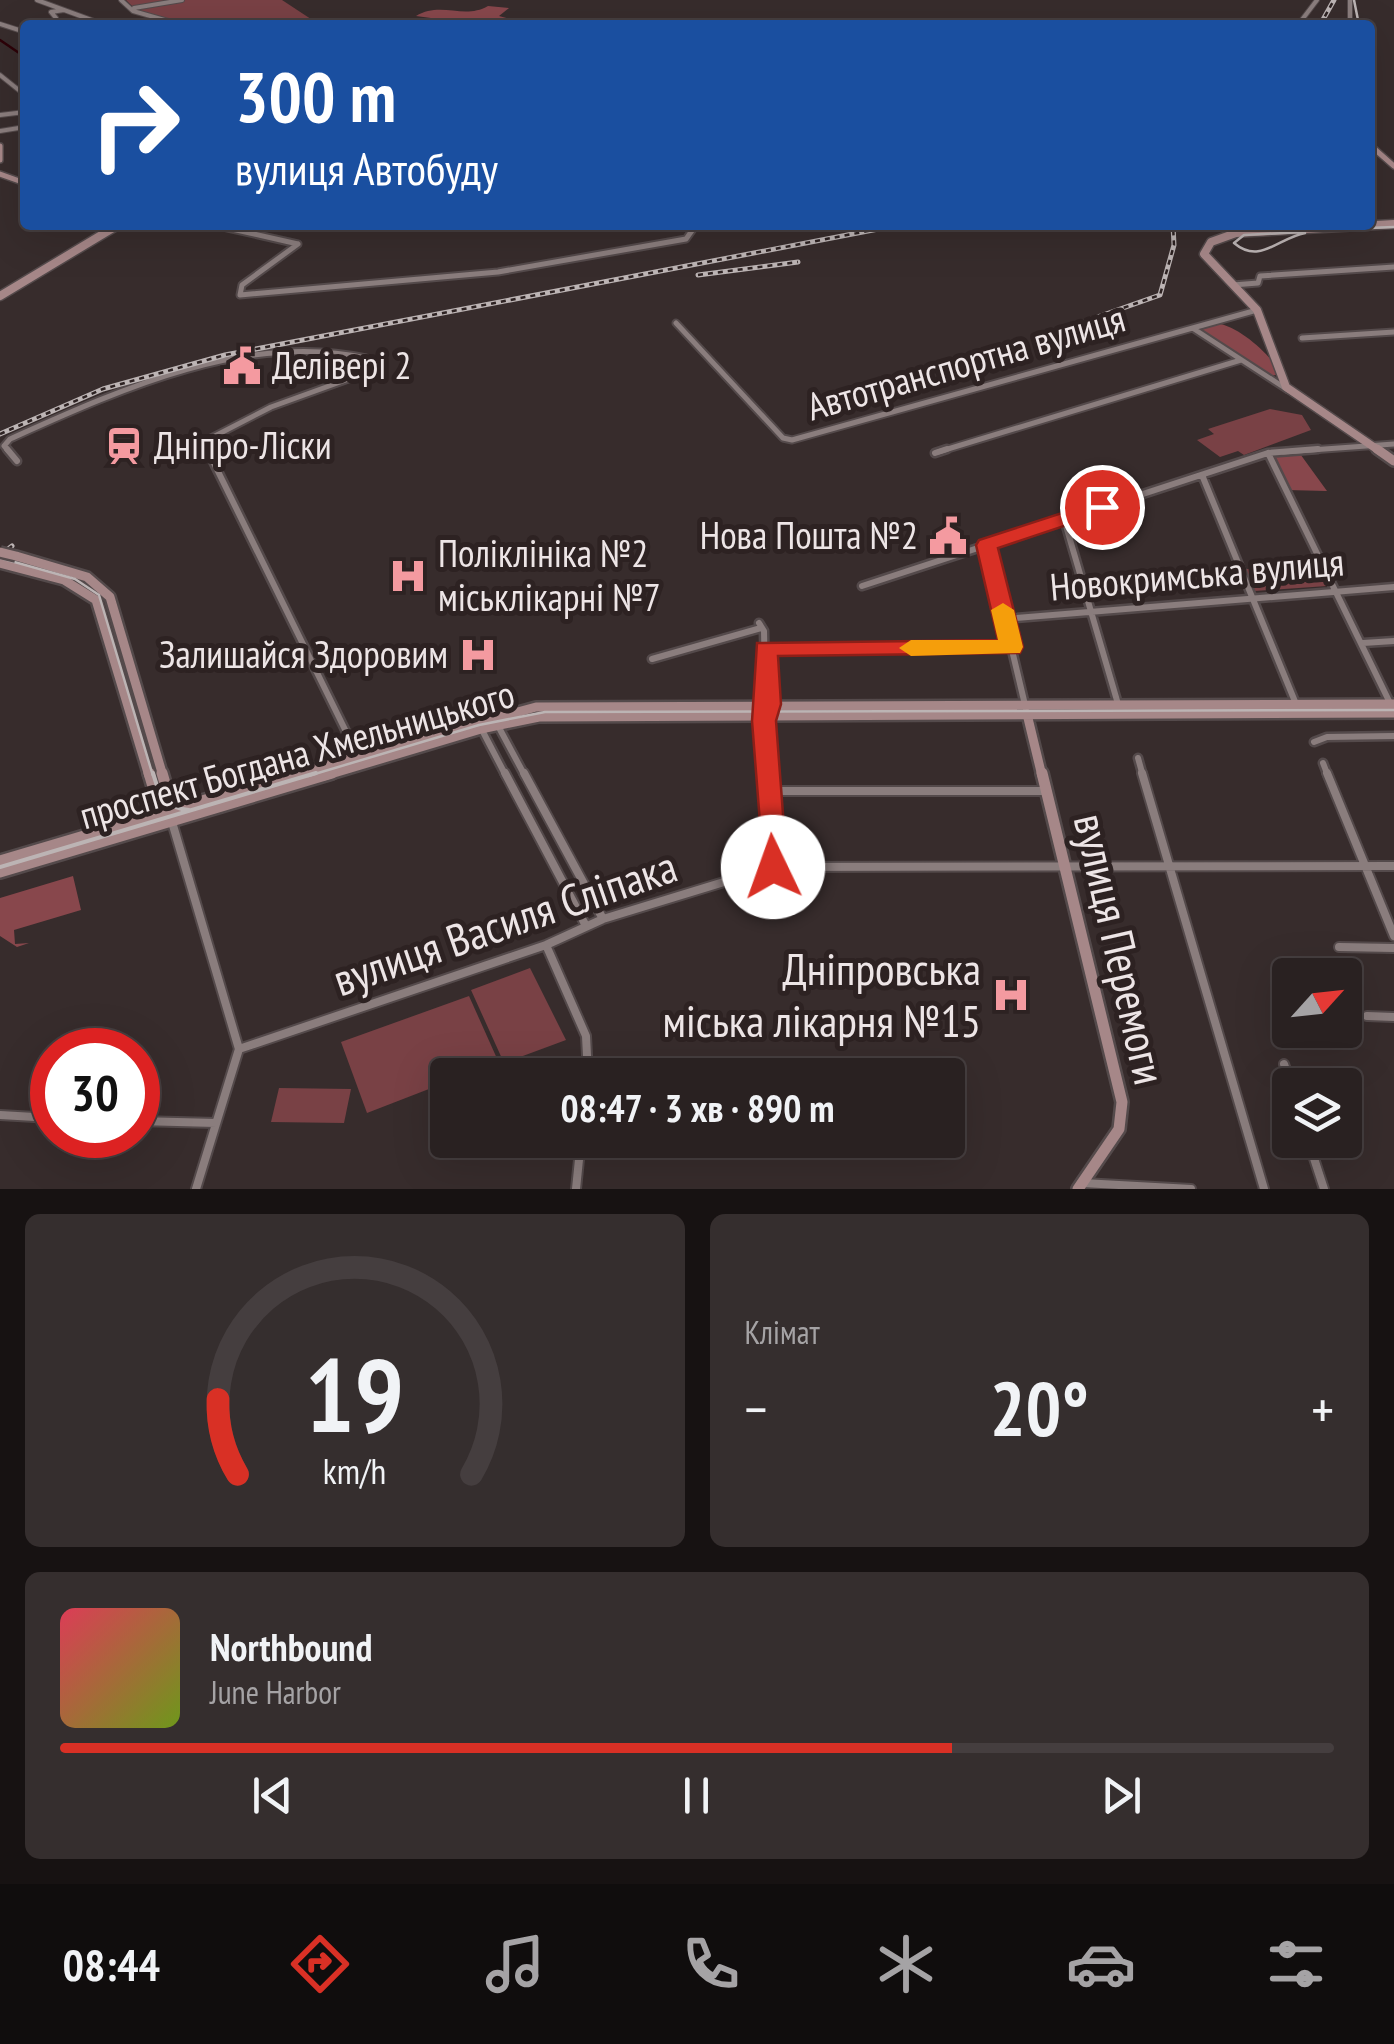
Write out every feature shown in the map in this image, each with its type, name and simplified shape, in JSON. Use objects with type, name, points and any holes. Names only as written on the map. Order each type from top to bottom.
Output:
[{"type":"main road","points":[[0,146],[0,160]]},
{"type":"main road","points":[[0,296],[110,230]]},
{"type":"main road","points":[[1289,230],[1236,233],[1212,242],[1204,254],[1257,310],[1283,382],[1294,394],[1394,461]]},
{"type":"main road","points":[[0,552],[87,576],[107,592],[173,815],[160,813],[93,597],[64,580],[3,564]]},
{"type":"main road","name":"проспект Богдана Хмельницького","points":[[1026,709],[1118,704],[1393,708]]},
{"type":"main road","name":"проспект Богдана Хмельницького","points":[[0,860],[37,856],[495,720],[767,709],[1393,708]]},
{"type":"main road","name":"вулиця Перемоги","points":[[1026,709],[1123,1116],[1080,1186]]},
{"type":"main road","points":[[141,753],[155,749]]},
{"type":"main road","name":"проспект Богдана Хмельницького","points":[[0,872],[160,813]]},
{"type":"street","points":[[37,0],[93,20]]},
{"type":"street","points":[[121,0],[131,8],[167,20]]},
{"type":"street","points":[[131,8],[182,0]]},
{"type":"street","points":[[1302,20],[1317,0]]},
{"type":"street","points":[[59,20],[51,12],[70,10]]},
{"type":"street","points":[[0,75],[20,91]]},
{"type":"street","points":[[236,230],[298,244],[242,286],[237,292],[243,296],[498,272],[686,239],[692,230]]},
{"type":"street","points":[[1232,285],[1258,283],[1260,276],[1394,267]]},
{"type":"street","name":"Автотранспортна вулиця","points":[[676,323],[787,440],[1257,310]]},
{"type":"street","points":[[1193,328],[1294,394]]},
{"type":"street","points":[[1302,338],[1394,332]]},
{"type":"street","points":[[17,461],[4,446],[10,438],[124,391],[301,349],[345,350],[366,358],[370,368],[364,373],[257,413],[210,439],[206,447],[360,760]]},
{"type":"street","points":[[935,453],[1241,360]]},
{"type":"street","points":[[862,586],[1268,453],[1394,444]]},
{"type":"street","points":[[1268,453],[1393,708]]},
{"type":"street","points":[[1202,475],[1296,704]]},
{"type":"street","points":[[1064,518],[1118,704]]},
{"type":"street","points":[[986,545],[1026,709]]},
{"type":"street","name":"Новокримська вулиця","points":[[1005,619],[1394,587]]},
{"type":"street","points":[[652,659],[761,625],[766,649],[773,867]]},
{"type":"street","points":[[1363,644],[1394,641]]},
{"type":"street","points":[[766,649],[1011,647]]},
{"type":"street","points":[[495,720],[603,918]]},
{"type":"street","points":[[479,724],[586,926]]},
{"type":"street","points":[[1314,742],[1327,736],[1394,736]]},
{"type":"street","points":[[1138,758],[1264,1189]]},
{"type":"street","points":[[1322,762],[1394,936]]},
{"type":"street","points":[[770,791],[1046,791]]},
{"type":"street","points":[[173,815],[240,1049],[196,1189]]},
{"type":"street","name":"вулиця Василя Сліпака","points":[[240,1049],[546,945],[603,918],[773,867],[1394,866]]},
{"type":"street","points":[[546,945],[586,1036],[587,1058]]},
{"type":"street","points":[[1339,947],[1394,948]]},
{"type":"street","points":[[1366,1016],[1394,1017]]},
{"type":"street","points":[[1284,1064],[1285,1068]]},
{"type":"street","points":[[0,1115],[30,1117]]},
{"type":"street","points":[[160,1121],[216,1123]]},
{"type":"street","points":[[576,1189],[579,1158]]},
{"type":"street","points":[[1314,1158],[1324,1189]]},
{"type":"street","points":[[1080,1186],[1191,1189]]},
{"type":"shaded area","points":[[126,0],[282,0],[312,20],[163,20]]},
{"type":"shaded area","points":[[488,6],[509,8],[499,16],[514,20],[416,16],[434,10],[479,10]]},
{"type":"shaded area","points":[[1216,323],[1254,342],[1282,374],[1264,377],[1248,361],[1195,332]]},
{"type":"shaded area","points":[[1270,409],[1302,415],[1311,430],[1244,455],[1238,451],[1220,457],[1197,440],[1214,434],[1208,429]]},
{"type":"shaded area","points":[[1298,451],[1327,491],[1287,490],[1268,453]]},
{"type":"shaded area","points":[[1245,569],[1318,569],[1327,586],[1255,591]]},
{"type":"shaded area","points":[[73,876],[81,910],[14,930],[15,944],[29,943],[17,947],[0,936],[0,898]]},
{"type":"shaded area","points":[[530,968],[566,1040],[517,1058],[502,1058],[471,990]]},
{"type":"shaded area","points":[[469,996],[497,1058],[430,1058],[430,1089],[367,1113],[341,1042]]},
{"type":"shaded area","points":[[279,1088],[351,1089],[344,1123],[271,1122]]},
{"type":"waterway","points":[[0,40],[20,54]]},
{"type":"tram line","points":[[1354,0],[1358,20]]},
{"type":"tram line","points":[[1375,228],[1394,227]]},
{"type":"tram line","points":[[1290,231],[1316,230]]},
{"type":"tram line","points":[[1304,232],[1244,235],[1234,243],[1243,249],[1261,251],[1305,233]]},
{"type":"tram line","points":[[0,558],[75,579],[99,595],[153,776]]},
{"type":"tram line","points":[[308,776],[479,725],[545,712],[1394,710]]},
{"type":"tram line","points":[[153,773],[164,799],[189,810]]},
{"type":"tram line","points":[[0,867],[316,773]]},
{"type":"railway","points":[[1323,20],[1334,0]]},
{"type":"railway","points":[[0,434],[103,389],[225,355],[873,230]]},
{"type":"railway","points":[[1086,321],[1160,295],[1174,245],[1173,230]]},
{"type":"railway","points":[[698,275],[798,262]]},
{"type":"railway","points":[[297,366],[328,361]]},
{"type":"railway","points":[[0,555],[12,546]]},
{"type":"slow traffic","points":[[911,648],[1011,647],[1003,610]]},
{"type":"place","name":"Делівері 2","points":[[242,366]]},
{"type":"place","name":"Дніпро-Ліски","points":[[124,446]]},
{"type":"place","name":"Нова Пошта №2","points":[[948,536]]},
{"type":"place","name":"Поліклініка №2 міськлікарні №7","points":[[408,576]]},
{"type":"place","name":"Залишайся Здоровим","points":[[478,655]]},
{"type":"place","name":"Дніпровська міська лікарня №15","points":[[1011,995]]},
{"type":"route","points":[[773,867],[764,721],[768,704],[766,649],[1011,647],[986,545],[1102,507]]}]
